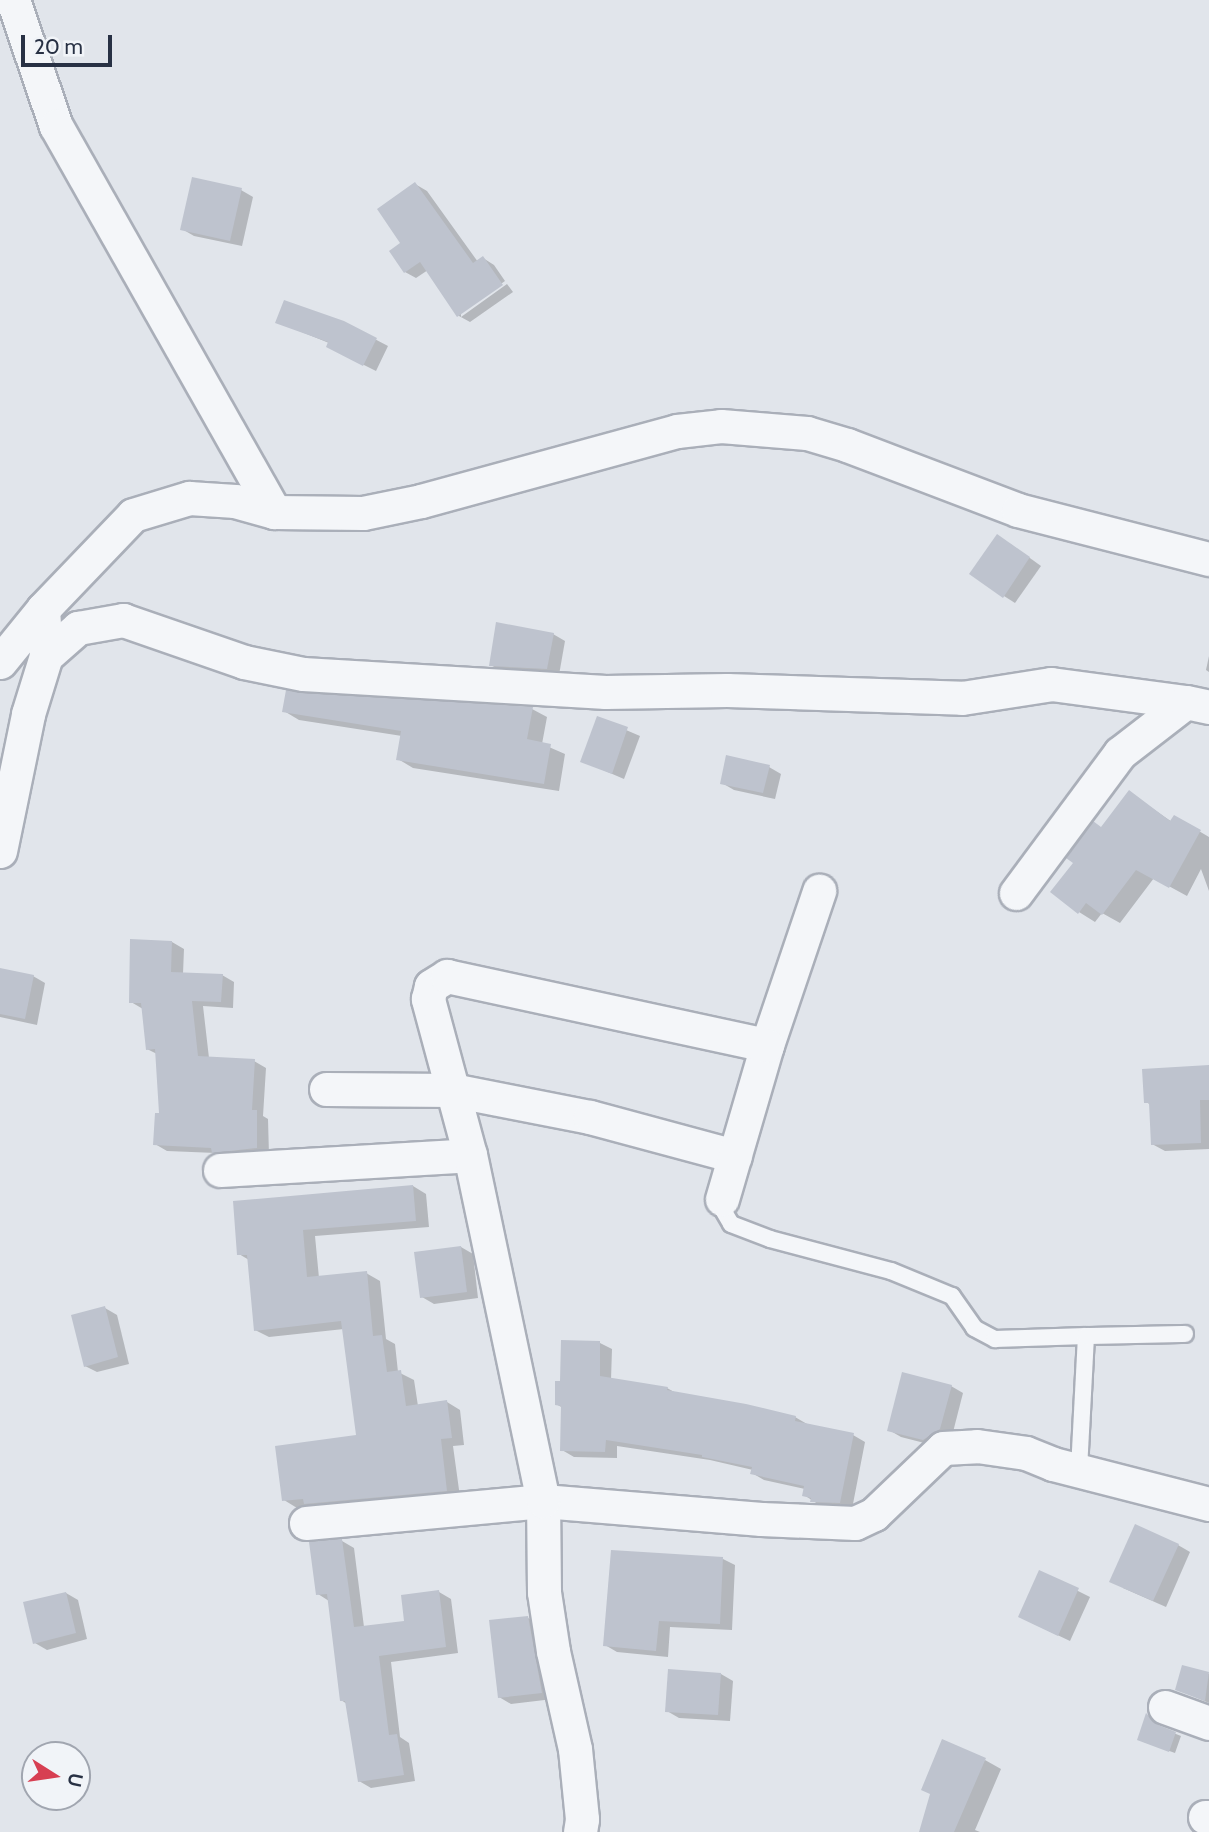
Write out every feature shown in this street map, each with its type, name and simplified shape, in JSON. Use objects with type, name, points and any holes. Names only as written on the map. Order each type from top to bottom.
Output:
[{"type":"street","points":[[13,0],[56,126],[274,512]]},
{"type":"street","points":[[0,662],[43,609],[133,515],[189,498],[234,501],[274,512],[363,513],[421,501],[677,431],[721,426],[807,433],[847,445],[1018,510],[1209,559]]},
{"type":"street","points":[[0,851],[28,714],[46,656],[43,609]]},
{"type":"street","points":[[46,656],[78,628],[123,620],[244,662],[303,674],[606,692],[727,690],[948,697],[1051,684],[1198,704]]},
{"type":"street","points":[[1016,893],[1120,752],[1198,704]]},
{"type":"street","points":[[722,1199],[767,1045],[819,891]]},
{"type":"street","points":[[580,1832],[582,1819],[575,1749],[553,1651],[544,1592],[543,1501],[470,1154],[428,999],[431,986],[447,976],[767,1045]]},
{"type":"street","points":[[326,1089],[452,1090],[590,1116],[734,1156]]},
{"type":"street","points":[[220,1170],[470,1154]]},
{"type":"street","points":[[306,1523],[543,1501],[761,1519],[855,1523],[874,1514],[943,1448],[976,1446],[1026,1453],[1079,1471],[1209,1504]]},
{"type":"street","points":[[1165,1707],[1209,1723]]},
{"type":"lane","points":[[722,1199],[723,1210],[732,1224],[770,1238],[891,1271],[952,1296],[974,1328],[995,1339],[1185,1334]]},
{"type":"lane","points":[[1079,1471],[1086,1336]]},
{"type":"building","points":[[192,177],[242,188],[230,241],[180,230]]},
{"type":"building","points":[[415,182],[473,263],[483,256],[503,285],[457,317],[420,262],[404,273],[389,251],[400,243],[377,209]]},
{"type":"building","points":[[284,300],[344,321],[377,338],[363,366],[326,347],[328,342],[275,323]]},
{"type":"building","points":[[997,534],[1030,557],[1003,598],[969,574]]},
{"type":"building","points":[[496,622],[554,633],[547,669],[489,666]]},
{"type":"building","points":[[286,690],[533,707],[527,739],[551,744],[544,784],[396,760],[401,731],[282,712]]},
{"type":"building","points":[[597,716],[628,727],[612,774],[580,762]]},
{"type":"building","points":[[726,755],[770,765],[763,793],[720,784]]},
{"type":"building","points":[[1129,790],[1170,821],[1174,815],[1201,830],[1169,888],[1136,870],[1102,915],[1086,903],[1078,914],[1050,892],[1073,863],[1066,858],[1093,821],[1101,827]]},
{"type":"building","points":[[130,939],[172,941],[171,972],[223,974],[221,1002],[192,1001],[198,1056],[255,1059],[252,1110],[257,1110],[257,1148],[212,1153],[211,1148],[153,1145],[155,1113],[159,1113],[155,1049],[146,1050],[141,1003],[129,1003]]},
{"type":"building","points":[[0,968],[34,975],[25,1019],[0,1014]]},
{"type":"building","points":[[1209,1065],[1209,1100],[1200,1100],[1201,1143],[1151,1145],[1149,1103],[1144,1103],[1142,1069]]},
{"type":"building","points":[[413,1185],[416,1221],[303,1230],[307,1277],[367,1271],[373,1336],[382,1335],[387,1372],[401,1370],[406,1406],[447,1400],[452,1438],[441,1439],[447,1491],[304,1504],[303,1499],[282,1501],[275,1446],[356,1435],[341,1321],[254,1331],[247,1255],[237,1255],[233,1201]]},
{"type":"building","points":[[461,1246],[467,1292],[420,1298],[414,1252]]},
{"type":"building","points":[[105,1306],[118,1357],[84,1367],[71,1315]]},
{"type":"building","points":[[561,1340],[600,1341],[600,1376],[746,1404],[796,1416],[795,1421],[854,1433],[840,1503],[810,1502],[811,1498],[802,1496],[804,1486],[750,1474],[752,1467],[702,1455],[606,1440],[605,1452],[560,1451],[561,1406],[555,1405],[555,1381],[560,1381]]},
{"type":"building","points":[[902,1372],[952,1385],[940,1429],[923,1440],[887,1431]]},
{"type":"building","points":[[1135,1524],[1179,1544],[1153,1601],[1109,1582]]},
{"type":"building","points":[[342,1539],[354,1627],[404,1621],[401,1595],[439,1590],[446,1647],[379,1656],[389,1735],[397,1734],[404,1775],[358,1782],[345,1701],[340,1701],[327,1594],[316,1595],[309,1542]]},
{"type":"building","points":[[611,1550],[723,1557],[720,1624],[659,1621],[656,1651],[603,1646]]},
{"type":"building","points":[[1039,1570],[1079,1588],[1058,1636],[1018,1617]]},
{"type":"building","points":[[66,1592],[76,1633],[33,1644],[23,1602]]},
{"type":"building","points":[[528,1616],[542,1693],[498,1698],[489,1620]]},
{"type":"building","points":[[1182,1665],[1209,1672],[1205,1701],[1175,1690]]},
{"type":"building","points":[[668,1669],[721,1673],[718,1715],[665,1712]]},
{"type":"building","points":[[1146,1713],[1158,1725],[1176,1732],[1169,1752],[1137,1740]]},
{"type":"building","points":[[942,1739],[986,1758],[954,1832],[919,1832],[930,1794],[921,1790]]}]
